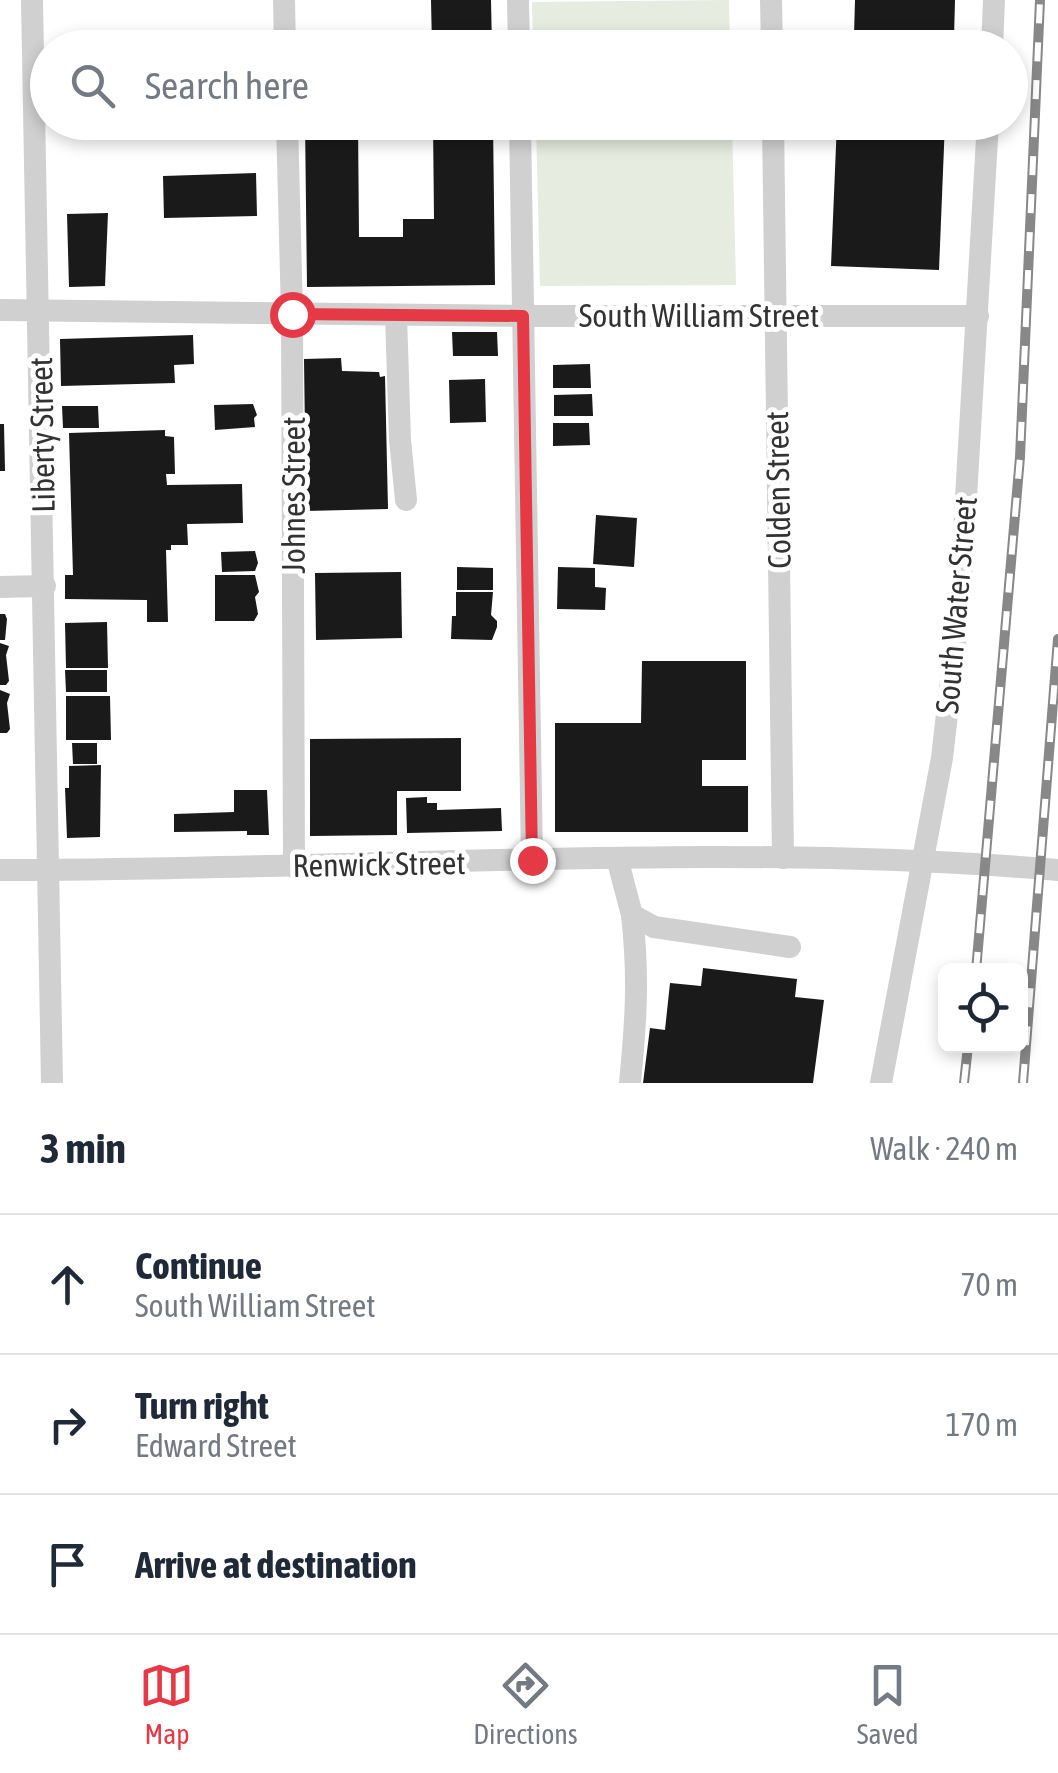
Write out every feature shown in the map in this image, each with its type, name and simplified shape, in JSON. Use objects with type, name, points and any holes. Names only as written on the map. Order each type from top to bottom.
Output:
[{"type":"street","name":"Liberty Street","points":[[32,0],[33,30]]},
{"type":"street","points":[[284,0],[285,30]]},
{"type":"street","points":[[518,0],[519,30]]},
{"type":"street","points":[[771,0],[772,30]]},
{"type":"street","points":[[993,30],[994,0]]},
{"type":"street","name":"Liberty Street","points":[[36,140],[52,1083]]},
{"type":"street","name":"Johnes Street","points":[[287,140],[294,867]]},
{"type":"street","points":[[520,140],[532,860]]},
{"type":"street","name":"Colden Street","points":[[773,140],[783,858]]},
{"type":"street","name":"South Water Street","points":[[881,1083],[942,758],[960,600],[987,140]]},
{"type":"street","name":"South William Street","points":[[0,310],[978,316]]},
{"type":"street","points":[[396,315],[406,500]]},
{"type":"street","points":[[0,587],[45,586]]},
{"type":"street","points":[[617,858],[632,915],[638,972],[630,1083]]},
{"type":"street","name":"Renwick Street","points":[[0,870],[783,858],[1058,870]]},
{"type":"street","points":[[632,915],[654,927],[790,947]]},
{"type":"shaded area","points":[[729,0],[730,30],[533,30],[532,2]]},
{"type":"shaded area","points":[[536,140],[732,140],[736,285],[540,286]]},
{"type":"building","points":[[431,0],[491,0],[492,30],[432,30]]},
{"type":"building","points":[[855,0],[955,0],[954,30],[854,30]]},
{"type":"building","points":[[305,140],[358,140],[359,237],[403,237],[403,219],[434,219],[433,140],[493,140],[495,285],[307,287]]},
{"type":"building","points":[[836,140],[944,140],[939,270],[831,266]]},
{"type":"building","points":[[256,173],[257,216],[164,218],[163,176]]},
{"type":"building","points":[[108,213],[105,286],[69,287],[67,214]]},
{"type":"building","points":[[452,332],[497,332],[498,356],[453,356]]},
{"type":"building","points":[[193,335],[194,364],[174,365],[175,383],[61,386],[60,339]]},
{"type":"building","points":[[341,358],[342,371],[379,372],[380,377],[385,376],[388,509],[306,511],[304,359]]},
{"type":"building","points":[[590,364],[591,388],[553,388],[553,365]]},
{"type":"building","points":[[485,379],[486,422],[450,423],[449,380]]},
{"type":"building","points":[[592,394],[593,416],[554,416],[554,395]]},
{"type":"building","points":[[253,404],[257,415],[255,427],[215,430],[214,405]]},
{"type":"building","points":[[62,406],[98,406],[99,428],[63,428]]},
{"type":"building","points":[[553,423],[589,423],[590,445],[553,446]]},
{"type":"building","points":[[0,424],[4,424],[5,471],[0,471]]},
{"type":"building","points":[[165,430],[165,436],[174,437],[175,474],[166,474],[167,485],[242,484],[243,523],[187,524],[188,545],[171,545],[171,550],[166,550],[168,622],[147,622],[147,600],[65,599],[65,575],[73,575],[69,433]]},
{"type":"building","points":[[596,515],[637,518],[634,567],[593,564]]},
{"type":"building","points":[[255,551],[255,571],[222,572],[221,552]]},
{"type":"building","points":[[457,567],[493,568],[493,590],[457,590]]},
{"type":"building","points":[[558,567],[595,568],[595,587],[606,588],[605,610],[557,609]]},
{"type":"building","points":[[401,572],[402,638],[316,640],[315,573]]},
{"type":"building","points":[[215,575],[255,575],[259,592],[255,597],[258,614],[254,621],[215,621]]},
{"type":"building","points":[[456,592],[493,592],[491,615],[497,627],[492,640],[451,639]]},
{"type":"building","points":[[0,614],[7,619],[5,640],[0,640]]},
{"type":"building","points":[[107,622],[108,668],[66,668],[65,623]]},
{"type":"building","points":[[0,643],[9,646],[6,685],[0,685]]},
{"type":"building","points":[[642,661],[746,661],[746,760],[702,760],[702,786],[748,786],[748,832],[555,832],[555,723],[641,723]]},
{"type":"building","points":[[65,670],[107,670],[107,692],[66,692]]},
{"type":"building","points":[[0,690],[10,694],[7,733],[0,733]]},
{"type":"building","points":[[66,696],[110,696],[111,740],[66,740]]},
{"type":"building","points":[[461,738],[461,791],[397,791],[397,835],[310,836],[310,739]]},
{"type":"building","points":[[72,743],[97,743],[97,764],[73,764]]},
{"type":"building","points":[[101,765],[100,837],[67,838],[65,788],[69,788],[69,766]]},
{"type":"building","points":[[234,790],[267,790],[269,835],[247,835],[247,831],[174,832],[174,814],[234,812]]},
{"type":"building","points":[[427,797],[427,803],[437,803],[437,810],[501,808],[502,831],[407,833],[406,798]]},
{"type":"building","points":[[703,968],[797,979],[795,997],[824,1000],[813,1083],[643,1083],[650,1028],[665,1030],[670,983],[701,986]]},
{"type":"railway","points":[[977,963],[1020,457],[1040,0]]},
{"type":"railway","points":[[1023,1083],[1058,639]]},
{"type":"railway","points":[[964,1083],[967,1053]]},
{"type":"route","points":[[292,314],[523,316],[532,860]]}]
